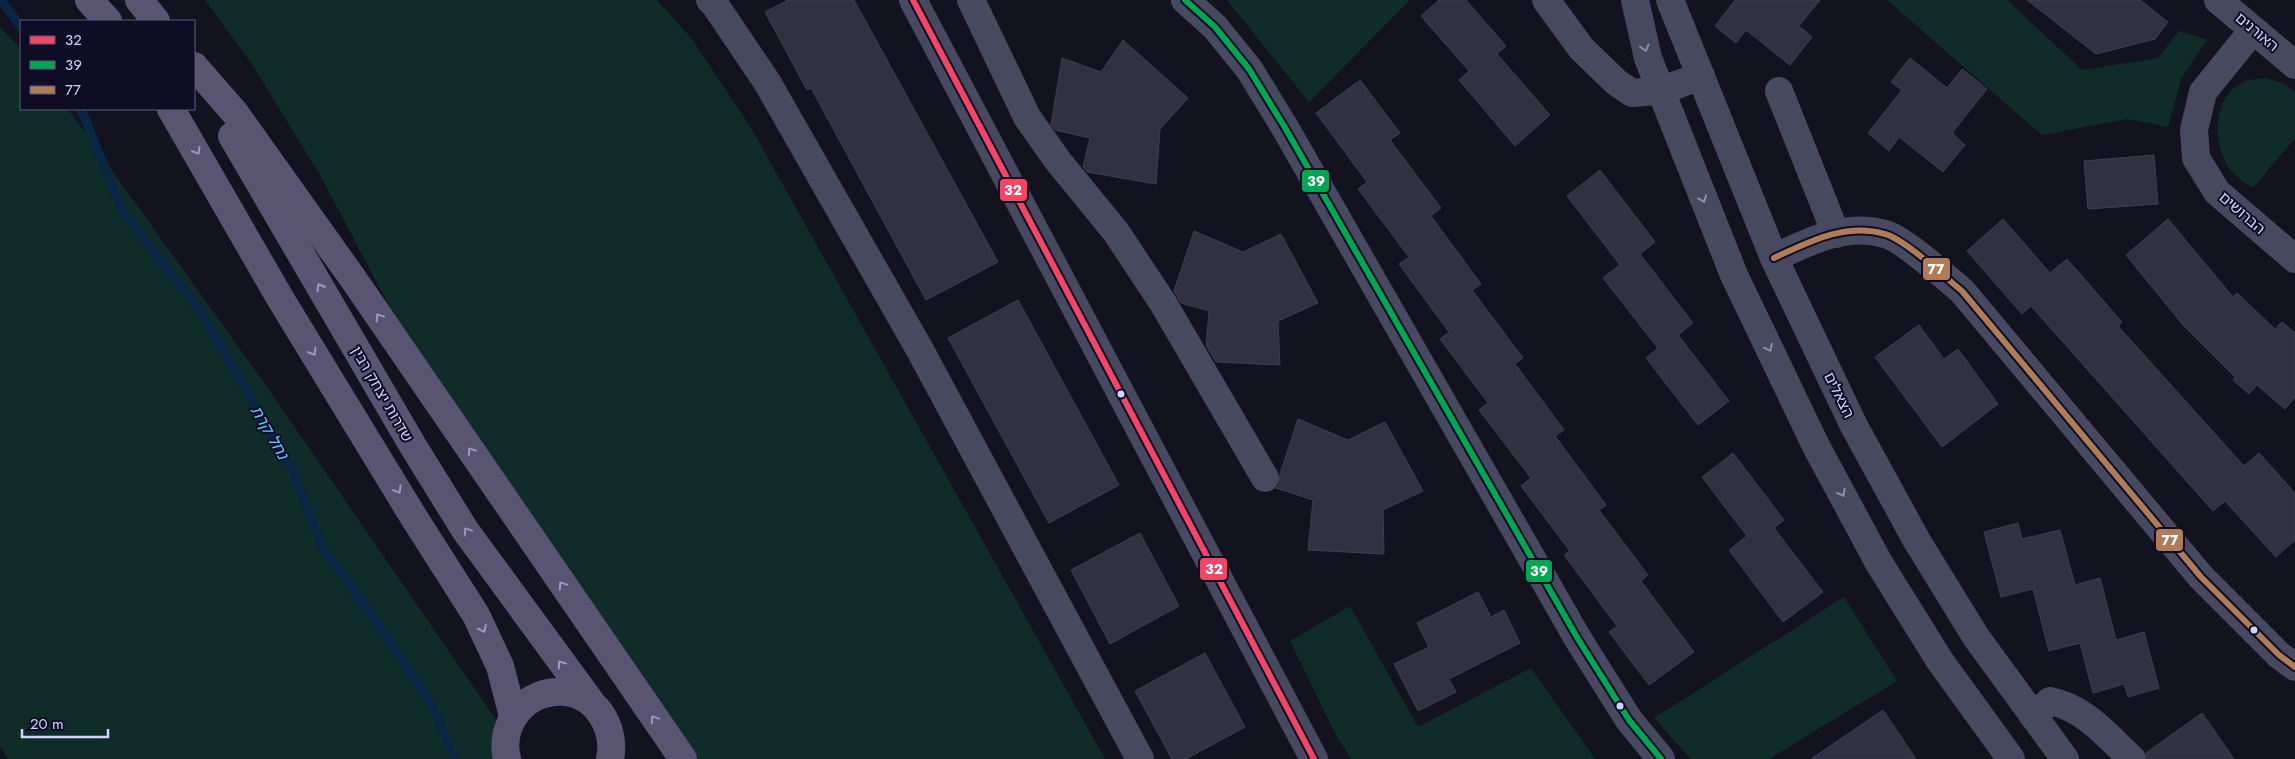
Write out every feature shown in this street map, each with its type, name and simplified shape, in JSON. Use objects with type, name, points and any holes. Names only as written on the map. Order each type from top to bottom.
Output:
[{"type":"main road","points":[[89,0],[107,20]]},
{"type":"main road","points":[[139,0],[155,20]]},
{"type":"main road","points":[[195,67],[235,113],[354,280],[683,759]]},
{"type":"main road","name":"שדרות יצחק רבין","points":[[195,75],[413,446],[465,530],[590,702],[602,715],[610,731],[613,756]]},
{"type":"main road","points":[[173,110],[280,298],[413,516],[476,615],[500,666],[513,716]]},
{"type":"main road","points":[[505,756],[506,732],[513,716],[525,703],[540,695],[557,691],[575,694],[590,702]]},
{"type":"street","points":[[710,0],[767,82],[838,204],[948,400],[1140,759]]},
{"type":"street","points":[[913,0],[1307,757]]},
{"type":"street","points":[[971,0],[1027,117],[1058,161],[1116,232],[1163,303],[1265,478]]},
{"type":"street","points":[[1185,0],[1215,27],[1248,69],[1284,126],[1578,639],[1629,720],[1661,759]]},
{"type":"street","points":[[1546,0],[1581,48],[1616,82],[1632,93],[1660,91],[1701,76]]},
{"type":"street","points":[[1636,0],[1645,50],[1734,275],[1816,446],[1879,563],[1940,661],[2011,759]]},
{"type":"street","name":"הצאלים","points":[[1670,0],[1774,258],[1854,426],[1917,541],[1976,637],[2065,759]]},
{"type":"street","name":"האורנים","points":[[2218,0],[2295,64]]},
{"type":"street","name":"הברושים","points":[[2253,30],[2203,92],[2194,130],[2196,158],[2217,192],[2295,259]]},
{"type":"street","points":[[1779,91],[1836,234]]},
{"type":"street","points":[[1774,258],[1816,238],[1849,230],[1886,234],[1915,253],[1962,291],[2200,577],[2279,656],[2295,667]]},
{"type":"street","points":[[2033,716],[2050,701],[2068,704],[2089,719],[2132,759]]},
{"type":"green space","points":[[205,0],[657,0],[692,39],[750,126],[1105,759],[698,759],[487,456],[391,309],[320,175],[251,63]]},
{"type":"green space","points":[[1227,0],[1410,0],[1309,102]]},
{"type":"green space","points":[[1887,0],[2007,0],[2082,70],[2158,58],[2179,31],[2207,40],[2181,79],[2168,127],[2127,119],[2042,135]]},
{"type":"green space","points":[[0,27],[20,48],[20,110],[69,110],[265,384],[523,759],[8,759],[0,746]]},
{"type":"green space","points":[[2266,78],[2285,84],[2295,92],[2295,138],[2253,188],[2235,175],[2227,165],[2219,143],[2218,119],[2226,98],[2233,89],[2245,81]]},
{"type":"green space","points":[[1844,597],[1897,681],[1769,759],[1691,759],[1654,718]]},
{"type":"green space","points":[[1350,606],[1418,727],[1531,668],[1595,759],[1351,759],[1336,735],[1290,641]]},
{"type":"building","points":[[788,0],[854,0],[998,262],[926,300],[811,88],[807,90],[765,12]]},
{"type":"building","points":[[1439,0],[1466,0],[1506,46],[1497,54],[1550,115],[1515,146],[1459,80],[1469,71],[1421,16]]},
{"type":"building","points":[[1735,0],[1820,0],[1799,26],[1812,37],[1790,65],[1746,30],[1736,43],[1715,26]]},
{"type":"building","points":[[2027,0],[2140,0],[2168,22],[2155,39],[2096,54]]},
{"type":"building","points":[[1123,40],[1188,98],[1160,129],[1156,184],[1087,172],[1083,167],[1090,138],[1055,130],[1051,125],[1062,58],[1101,72]]},
{"type":"building","points":[[1910,58],[1947,88],[1962,69],[1987,89],[1952,133],[1965,145],[1943,172],[1899,137],[1889,151],[1868,133],[1902,90],[1891,82]]},
{"type":"building","points":[[1360,80],[1400,133],[1390,140],[1441,208],[1431,216],[1481,284],[1472,290],[1523,358],[1515,364],[1564,430],[1555,436],[1606,505],[1599,510],[1648,575],[1641,581],[1694,652],[1649,685],[1609,632],[1617,626],[1564,555],[1570,551],[1521,486],[1531,478],[1479,410],[1488,403],[1440,339],[1449,332],[1399,264],[1409,257],[1358,189],[1367,182],[1316,113]]},
{"type":"building","points":[[2154,155],[2158,204],[2088,209],[2084,161]]},
{"type":"building","points":[[1600,170],[1655,242],[1640,254],[1693,323],[1678,335],[1729,401],[1698,425],[1646,358],[1658,348],[1603,278],[1620,265],[1567,196]]},
{"type":"building","points":[[2003,219],[2050,273],[2067,259],[2122,322],[2118,326],[2244,466],[2259,453],[2295,493],[2295,540],[2276,557],[2225,501],[2213,511],[2031,306],[2022,314],[1967,251]]},
{"type":"building","points":[[2168,219],[2233,297],[2237,293],[2275,329],[2282,322],[2295,333],[2295,397],[2285,409],[2257,385],[2249,394],[2233,380],[2235,377],[2183,325],[2126,255]]},
{"type":"building","points":[[1194,231],[1243,252],[1281,234],[1318,303],[1278,321],[1280,365],[1216,362],[1206,345],[1209,311],[1181,303],[1174,291]]},
{"type":"building","points":[[1018,300],[1119,485],[1049,523],[948,338]]},
{"type":"building","points":[[1919,325],[1944,359],[1958,349],[1998,404],[1942,447],[1875,357]]},
{"type":"building","points":[[1298,419],[1348,440],[1385,422],[1423,491],[1383,510],[1384,554],[1308,550],[1313,500],[1276,488],[1279,485],[1280,474]]},
{"type":"building","points":[[1733,453],[1784,520],[1774,528],[1823,592],[1783,622],[1729,550],[1747,536],[1702,477]]},
{"type":"building","points":[[2018,523],[2022,539],[2060,530],[2075,585],[2100,578],[2116,640],[2144,632],[2159,688],[2128,697],[2124,684],[2093,693],[2080,643],[2049,651],[2033,589],[2001,597],[1984,532]]},
{"type":"building","points":[[1140,533],[1179,606],[1110,644],[1071,570]]},
{"type":"building","points":[[1478,592],[1491,617],[1504,610],[1520,643],[1449,679],[1456,692],[1418,711],[1394,664],[1429,647],[1417,623]]},
{"type":"building","points":[[1205,653],[1245,727],[1186,759],[1172,759],[1135,691]]},
{"type":"building","points":[[1883,710],[1916,759],[1811,759]]},
{"type":"building","points":[[2202,713],[2234,759],[2147,759],[2146,753]]},
{"type":"waterway","name":"נחל קרת","points":[[1,0],[20,26]]},
{"type":"waterway","name":"נחל קרת","points":[[81,110],[122,210],[201,312],[293,472],[322,547],[376,621],[433,707],[454,759]]},
{"type":"transit line","name":"32","points":[[913,0],[1314,759]]},
{"type":"transit line","name":"39","points":[[1185,0],[1215,27],[1249,69],[1284,126],[1578,639],[1629,720],[1661,759]]},
{"type":"transit line","name":"77","points":[[1774,258],[1814,240],[1856,230],[1870,231],[1893,237],[1924,259],[1962,291],[2201,577],[2279,655],[2295,667]]}]
